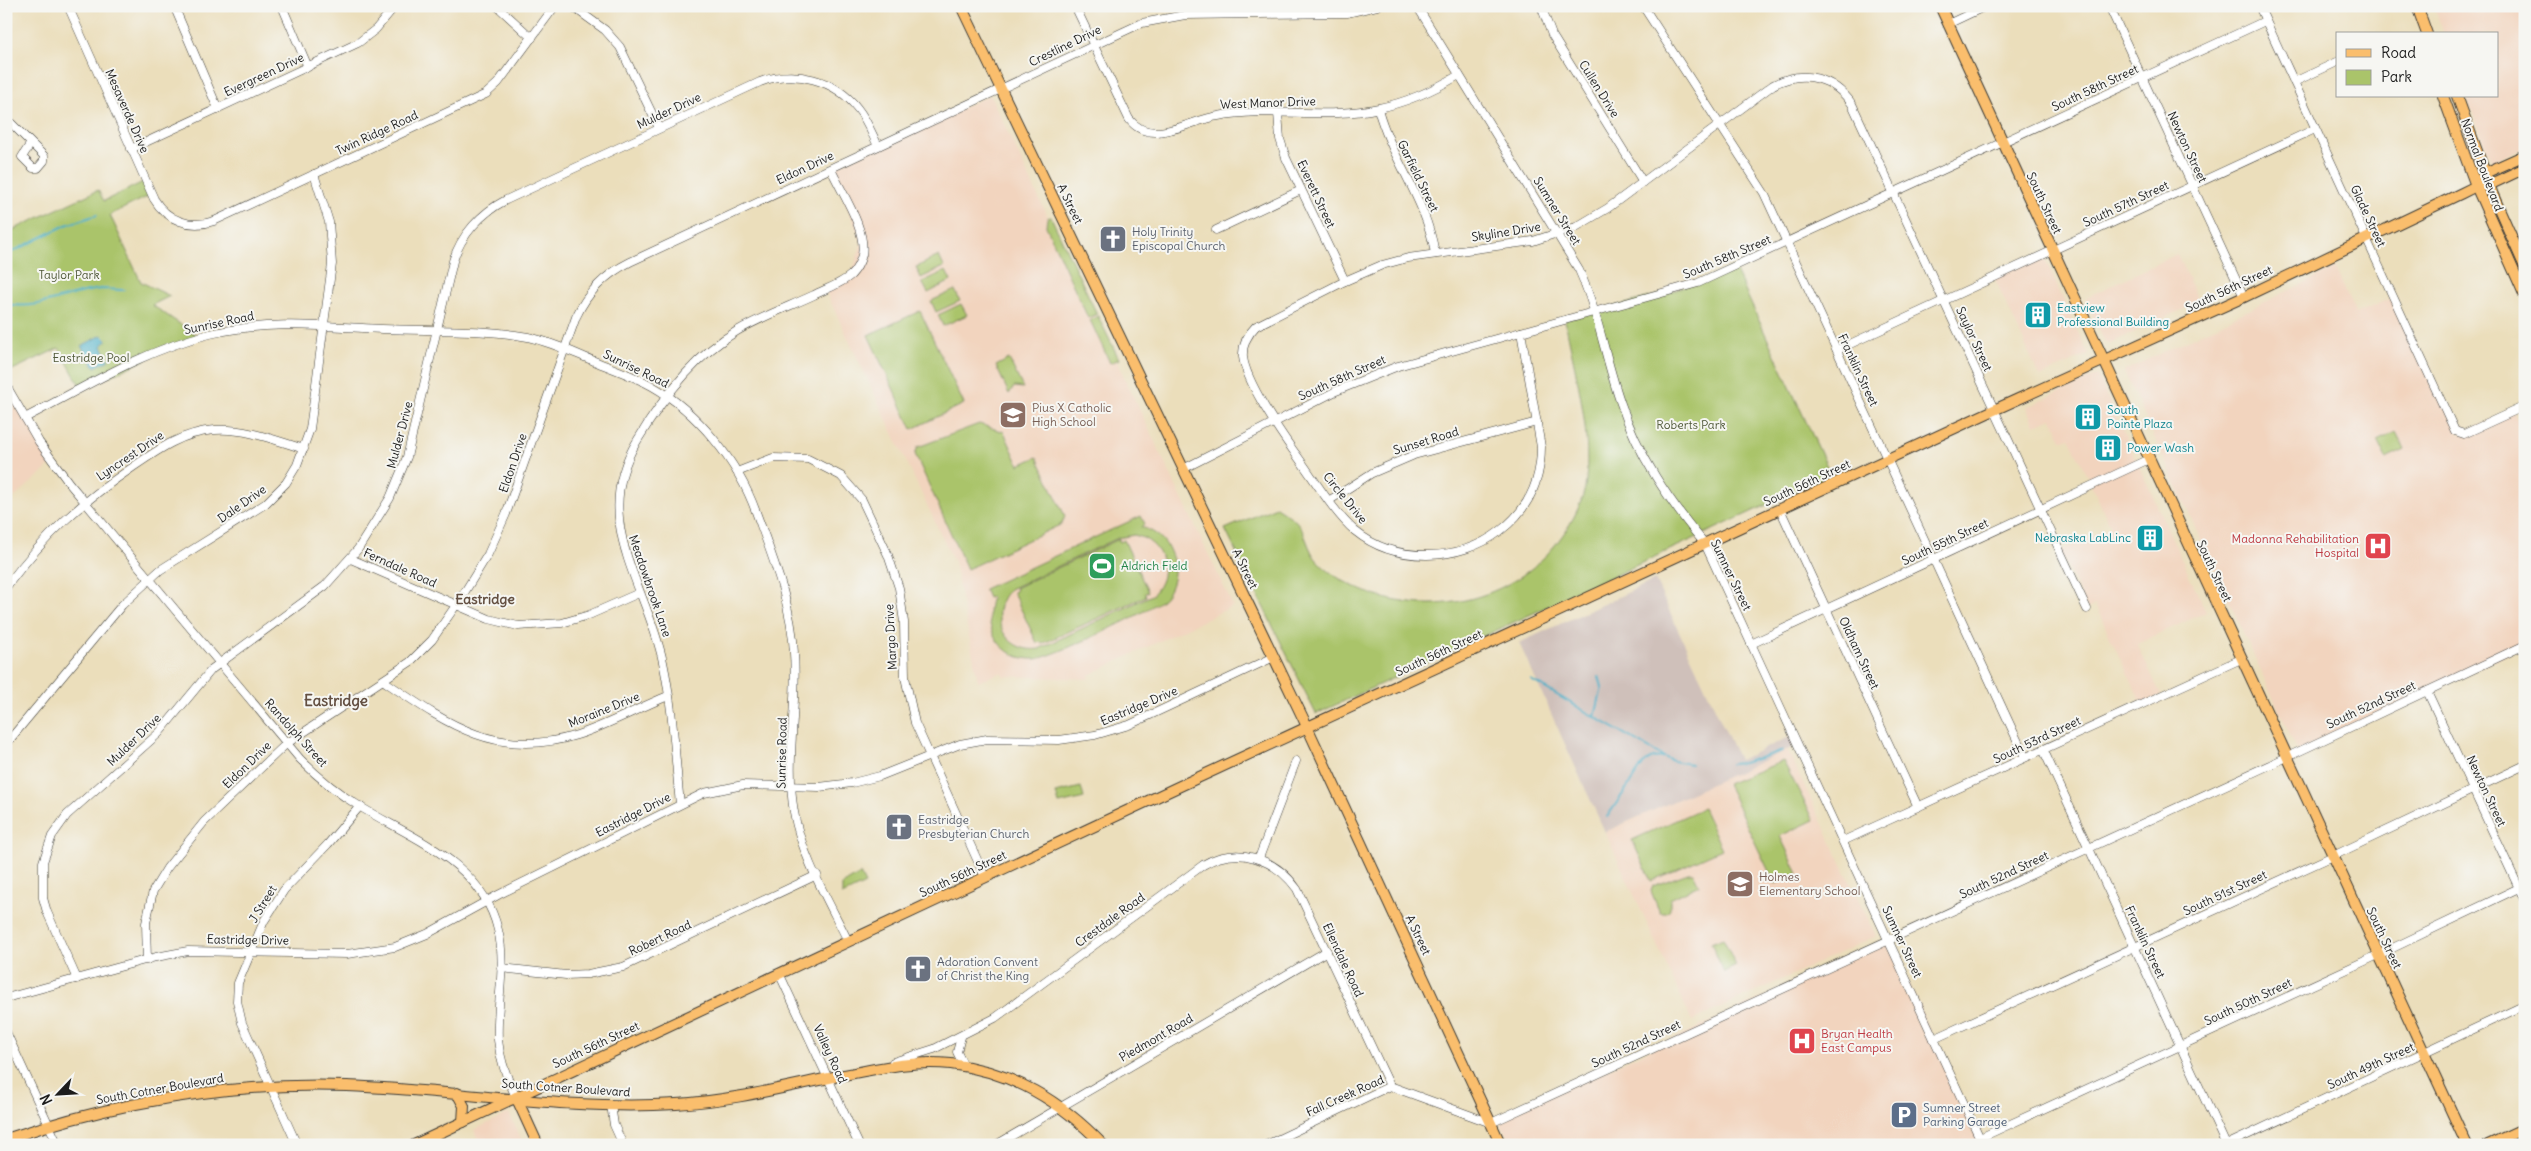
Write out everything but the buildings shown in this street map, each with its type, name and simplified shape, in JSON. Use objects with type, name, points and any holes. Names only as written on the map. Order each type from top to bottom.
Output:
[{"type":"main road","name":"A Street","points":[[962,6],[1308,728],[1501,1145]]},
{"type":"main road","name":"South Street","points":[[1940,6],[2102,360],[2467,1145]]},
{"type":"main road","points":[[2417,6],[2426,32]]},
{"type":"main road","name":"Normal Boulevard","points":[[2444,98],[2476,186],[2525,296]]},
{"type":"main road","name":"Normal Boulevard","points":[[2457,98],[2489,185],[2525,266]]},
{"type":"main road","name":"South 56th Street","points":[[2476,186],[2485,174],[2525,155]]},
{"type":"main road","name":"South 56th Street","points":[[414,1145],[985,877],[1887,459],[2244,297],[2476,186],[2489,185],[2525,168]]},
{"type":"main road","name":"South Cotner Boulevard","points":[[6,1139],[95,1112],[166,1098],[271,1086],[350,1086],[611,1105],[665,1105],[722,1100],[887,1066],[922,1063],[964,1066],[1014,1080],[1062,1107],[1103,1145]]},
{"type":"main road","points":[[456,1093],[464,1106],[463,1122]]},
{"type":"main road","name":"Randolph Street","points":[[516,1097],[538,1145]]},
{"type":"main road","points":[[2488,1145],[2525,1128]]},
{"type":"street","name":"Mesaverde Drive","points":[[68,6],[154,199],[162,211],[172,218]]},
{"type":"street","points":[[174,6],[218,108]]},
{"type":"street","points":[[282,6],[308,67]]},
{"type":"street","name":"Evergreen Drive","points":[[131,149],[363,40],[395,6]]},
{"type":"street","points":[[497,6],[532,38]]},
{"type":"street","name":"Twin Ridge Road","points":[[172,218],[188,224],[210,222],[486,94],[498,83],[555,6]]},
{"type":"street","points":[[572,6],[605,30],[620,46],[659,128]]},
{"type":"street","name":"West Manor Drive","points":[[1074,6],[1130,120],[1146,132],[1163,132],[1219,115],[1350,112],[1378,109],[1418,97],[1459,75]]},
{"type":"street","name":"Crestline Drive","points":[[1001,89],[1093,45],[1142,24],[1162,18],[1273,10],[1347,13],[1377,6]]},
{"type":"street","name":"Sumner Street","points":[[1417,6],[1579,270],[1596,312],[1620,401],[1642,454],[1666,494],[1705,544],[1982,1141]]},
{"type":"street","name":"Cullen Drive","points":[[1541,6],[1552,36],[1643,182]]},
{"type":"street","name":"Franklin Street","points":[[1643,6],[1764,193],[2025,758]]},
{"type":"street","points":[[1948,24],[1986,6]]},
{"type":"street","name":"Newton Street","points":[[2109,6],[2244,297]]},
{"type":"street","name":"Glade Street","points":[[2258,6],[2453,428],[2459,434],[2466,433],[2525,406]]},
{"type":"street","name":"South 58th Street","points":[[1183,470],[1336,391],[1398,366],[1698,283],[2265,21]]},
{"type":"street","points":[[2294,82],[2336,62]]},
{"type":"street","name":"Mulder Drive","points":[[77,978],[47,912],[43,898],[43,862],[52,836],[67,815],[159,733],[219,663],[318,592],[351,559],[385,508],[404,467],[454,257],[465,236],[485,214],[506,200],[659,128],[760,82],[777,77],[796,76],[825,83],[847,97],[863,115],[878,146]]},
{"type":"street","name":"Skyline Drive","points":[[1274,423],[1245,365],[1243,350],[1247,337],[1256,326],[1345,281],[1382,265],[1435,254],[1532,241],[1558,234],[1592,218],[1773,85],[1789,78],[1811,76],[1832,84]]},
{"type":"street","name":"Saylor Street","points":[[1832,84],[1843,92],[1852,104],[2086,609]]},
{"type":"street","name":"Eldon Drive","points":[[147,960],[145,935],[148,909],[153,891],[163,873],[213,813],[286,744],[384,681],[410,662],[425,647],[457,605],[484,561],[506,514],[564,348],[583,304],[597,286],[618,268],[1001,89]]},
{"type":"street","name":"Garfield Street","points":[[1378,109],[1389,142],[1428,218],[1435,254]]},
{"type":"street","name":"Everett Street","points":[[1278,113],[1282,145],[1345,281]]},
{"type":"street","points":[[6,118],[31,143]]},
{"type":"street","name":"South 57th Street","points":[[1837,350],[2315,129]]},
{"type":"street","name":"Meadowbrook Lane","points":[[680,804],[668,696],[658,644],[621,538],[618,515],[619,491],[624,470],[633,448],[692,366],[720,342],[748,326],[837,284],[855,270],[862,256],[862,239],[831,169]]},
{"type":"street","name":"Dale Drive","points":[[6,744],[105,624],[162,568],[271,499],[290,476],[304,449],[310,430],[331,275],[332,243],[327,212],[314,174]]},
{"type":"street","points":[[1216,230],[1302,190]]},
{"type":"street","name":"Sunrise Road","points":[[25,418],[144,357],[199,337],[264,326],[324,326],[518,336],[564,348],[636,378],[668,397],[704,430],[737,472],[757,514],[790,623],[795,664],[792,787],[796,823],[817,875],[848,941]]},
{"type":"street","name":"Circle Drive","points":[[1274,423],[1354,530],[1373,543],[1386,548],[1427,555],[1468,549],[1494,536],[1516,517],[1531,497],[1539,474],[1541,460],[1537,422],[1521,332]]},
{"type":"street","name":"Randolph Street","points":[[6,385],[49,458],[286,744],[316,775],[360,806],[458,865],[473,880],[487,901],[499,931],[501,968],[498,1041],[505,1072],[516,1097]]},
{"type":"street","name":"Sunset Road","points":[[1330,500],[1372,473],[1414,455],[1537,422]]},
{"type":"street","name":"Lyncrest Drive","points":[[6,587],[43,541],[84,502],[167,444],[199,432],[222,430],[246,431],[304,449]]},
{"type":"street","name":"Margo Drive","points":[[737,472],[773,458],[808,459],[841,476],[859,495],[888,555],[897,579],[903,614],[904,669],[909,703],[929,756],[985,877]]},
{"type":"street","name":"South 55th Street","points":[[1751,644],[2149,460]]},
{"type":"street","name":"Oldham Street","points":[[1780,509],[1918,807]]},
{"type":"street","name":"Ferndale Road","points":[[351,559],[502,623],[547,626],[578,619],[639,593]]},
{"type":"street","name":"South 52nd Street","points":[[1491,1123],[2287,757],[2525,645]]},
{"type":"street","name":"Eastridge Drive","points":[[6,998],[77,978],[188,951],[347,954],[387,949],[427,934],[487,901],[704,793],[735,786],[829,786],[857,782],[960,744],[987,739],[1059,740],[1116,730],[1274,657]]},
{"type":"street","name":"South 53rd Street","points":[[1843,841],[2241,659]]},
{"type":"street","name":"Moraine Drive","points":[[384,681],[435,716],[458,728],[484,737],[517,742],[544,742],[577,735],[668,696]]},
{"type":"street","name":"Newton Street","points":[[2427,691],[2522,887],[2525,901]]},
{"type":"street","name":"Franklin Street","points":[[2043,749],[2226,1145]]},
{"type":"street","points":[[1259,858],[1296,761]]},
{"type":"street","name":"South 51st Street","points":[[1934,1039],[2333,856],[2525,765]]},
{"type":"street","name":"J Street","points":[[298,1145],[243,1027],[238,1006],[240,977],[250,951],[278,897],[328,844],[360,806]]},
{"type":"street","name":"Crestdale Road","points":[[887,1066],[888,1064],[930,1051],[961,1037],[1009,1008],[1203,865],[1217,859],[1233,856],[1259,858]]},
{"type":"street","name":"Ellendale Road","points":[[1259,858],[1278,869],[1291,880],[1327,951],[1390,1086]]},
{"type":"street","name":"Robert Road","points":[[501,968],[566,975],[594,973],[623,967],[817,875]]},
{"type":"street","name":"South 50th Street","points":[[1982,1141],[2180,1046],[2522,887]]},
{"type":"street","name":"Piedmont Road","points":[[996,1145],[1327,951]]},
{"type":"street","name":"Valley Road","points":[[780,973],[859,1145]]},
{"type":"street","name":"South 49th Street","points":[[2226,1145],[2424,1054],[2525,1005]]},
{"type":"street","points":[[6,1032],[58,1145]]},
{"type":"street","points":[[961,1037],[957,1052],[964,1066]]},
{"type":"street","name":"Fall Creek Road","points":[[1266,1145],[1390,1086],[1491,1123]]},
{"type":"street","points":[[611,1105],[614,1126],[623,1145]]},
{"type":"shaded area","points":[[2440,6],[2525,6],[2525,147],[2492,162],[2467,98],[2498,98],[2498,32],[2443,32],[2435,9]]},
{"type":"shaded area","name":"Pius X Catholic High School","points":[[990,95],[1233,606],[1089,675],[1090,679],[1003,676],[1003,672],[978,681],[954,562],[825,290],[852,273],[862,242],[831,169]]},
{"type":"shaded area","points":[[2177,254],[2199,302],[2111,343],[2105,343],[2085,298]]},
{"type":"shaded area","points":[[2043,255],[2088,354],[2040,377],[1994,277]]},
{"type":"shaded area","name":"Madonna Rehabilitation Hospital","points":[[2335,268],[2356,314],[2393,297],[2459,434],[2513,411],[2525,437],[2525,645],[2298,752],[2124,371]]},
{"type":"shaded area","points":[[2097,375],[2206,612],[2137,644],[2161,695],[2142,704],[2095,605],[2087,609],[2060,551],[2111,527],[2069,437],[2062,440],[2052,418],[2035,425],[2027,407]]},
{"type":"shaded area","points":[[6,385],[53,463],[6,505]]},
{"type":"shaded area","points":[[1655,580],[1739,760],[1794,735],[1798,745],[1605,832],[1519,643]]},
{"type":"shaded area","name":"Holmes Elementary School","points":[[1787,749],[1876,936],[1692,1021],[1605,832]]},
{"type":"shaded area","name":"Bryan Health East Campus","points":[[1888,940],[1983,1145],[1511,1145],[1499,1119]]},
{"type":"shaded area","points":[[509,1113],[524,1145],[480,1145],[474,1130]]},
{"type":"green space","name":"Taylor Park","points":[[145,181],[151,195],[110,215],[141,282],[170,296],[152,305],[199,337],[183,342],[82,389],[59,348],[6,373],[6,233],[98,190],[104,201]]},
{"type":"green space","points":[[1051,217],[1097,314],[1088,318],[1046,226],[1047,218]]},
{"type":"green space","points":[[939,256],[944,267],[921,278],[916,267]]},
{"type":"green space","name":"Roberts Park","points":[[1734,267],[1831,475],[1316,714],[1225,529],[1276,507],[1297,522],[1315,558],[1334,575],[1349,584],[1377,596],[1406,603],[1436,604],[1465,600],[1493,591],[1519,578],[1542,559],[1562,536],[1574,517],[1583,496],[1586,481],[1587,461],[1584,420],[1565,320],[1673,291]]},
{"type":"green space","points":[[946,271],[951,281],[928,293],[922,282]]},
{"type":"green space","points":[[955,290],[960,301],[936,312],[931,301]]},
{"type":"green space","points":[[961,304],[967,315],[943,326],[938,315]]},
{"type":"green space","points":[[920,311],[964,404],[912,429],[868,335]]},
{"type":"green space","points":[[1098,316],[1119,359],[1110,363],[1090,320]]},
{"type":"green space","points":[[1009,359],[1023,388],[1014,387],[1009,394],[996,366]]},
{"type":"green space","points":[[979,424],[1004,432],[1019,465],[1037,457],[1065,516],[1062,524],[967,569],[915,454],[918,447]]},
{"type":"green space","points":[[2396,432],[2405,450],[2386,459],[2377,441]]},
{"type":"green space","points":[[1141,516],[1145,524],[1141,527],[1151,531],[1163,540],[1169,549],[1174,565],[1171,587],[1165,597],[1157,603],[1103,632],[1036,659],[1024,658],[1013,654],[997,640],[989,620],[989,608],[992,597],[988,598],[984,589]],"holes":[[[1134,535],[1144,538],[1158,551],[1164,568],[1163,578],[1159,587],[1152,595],[1039,649],[1027,649],[1008,639],[1002,630],[999,610],[1003,599],[1010,589],[1118,538]]]},
{"type":"green space","name":"Aldrich Field","points":[[1119,539],[1120,542],[1124,540],[1148,592],[1145,593],[1146,596],[1042,644],[1040,642],[1037,643],[1013,592],[1016,590],[1015,588]]},
{"type":"green space","points":[[1783,761],[1814,820],[1780,836],[1798,874],[1775,884],[1727,784]]},
{"type":"green space","points":[[1081,787],[1084,798],[1059,804],[1056,793]]},
{"type":"green space","points":[[1703,808],[1722,849],[1651,881],[1632,840]]},
{"type":"green space","points":[[1688,873],[1693,873],[1699,885],[1670,899],[1670,909],[1666,913],[1660,913],[1651,891],[1653,886]]},
{"type":"green space","points":[[860,874],[865,884],[842,895],[842,885]]},
{"type":"green space","points":[[1723,938],[1736,966],[1724,972],[1711,943]]},
{"type":"water","points":[[102,335],[107,340],[102,346],[109,360],[95,367],[81,346]]},
{"type":"waterway","points":[[6,255],[66,225],[97,215]]},
{"type":"waterway","points":[[6,304],[31,305],[101,289],[125,290]]},
{"type":"waterway","points":[[1595,717],[1602,687],[1599,676]]},
{"type":"waterway","points":[[1531,680],[1664,757],[1673,761],[1691,764]]},
{"type":"waterway","points":[[1731,764],[1743,763],[1782,751]]},
{"type":"waterway","points":[[1607,817],[1644,763],[1653,758],[1664,757]]},
{"type":"place","name":"Holy Trinity Episcopal Church","points":[[1113,239]]},
{"type":"place","name":"Eastview Professional Building","points":[[2038,315]]},
{"type":"place","name":"Pius X Catholic High School","points":[[1013,415]]},
{"type":"place","name":"South Pointe Plaza","points":[[2088,417]]},
{"type":"place","name":"Power Wash","points":[[2108,448]]},
{"type":"place","name":"Nebraska LabLinc","points":[[2150,538]]},
{"type":"place","name":"Madonna Rehabilitation Hospital","points":[[2378,546]]},
{"type":"place","name":"Aldrich Field","points":[[1102,566]]},
{"type":"place","name":"Eastridge Presbyterian Church","points":[[899,827]]},
{"type":"place","name":"Holmes Elementary School","points":[[1740,884]]},
{"type":"place","name":"Adoration Convent of Christ the King","points":[[918,969]]},
{"type":"place","name":"Bryan Health East Campus","points":[[1802,1041]]},
{"type":"place","name":"Sumner Street Parking Garage","points":[[1904,1115]]},
{"type":"district","name":"Eastridge","points":[[485,599]]},
{"type":"district","name":"Eastridge","points":[[336,701]]},
{"type":"park label","name":"Eastridge Pool","points":[[91,358]]}]
